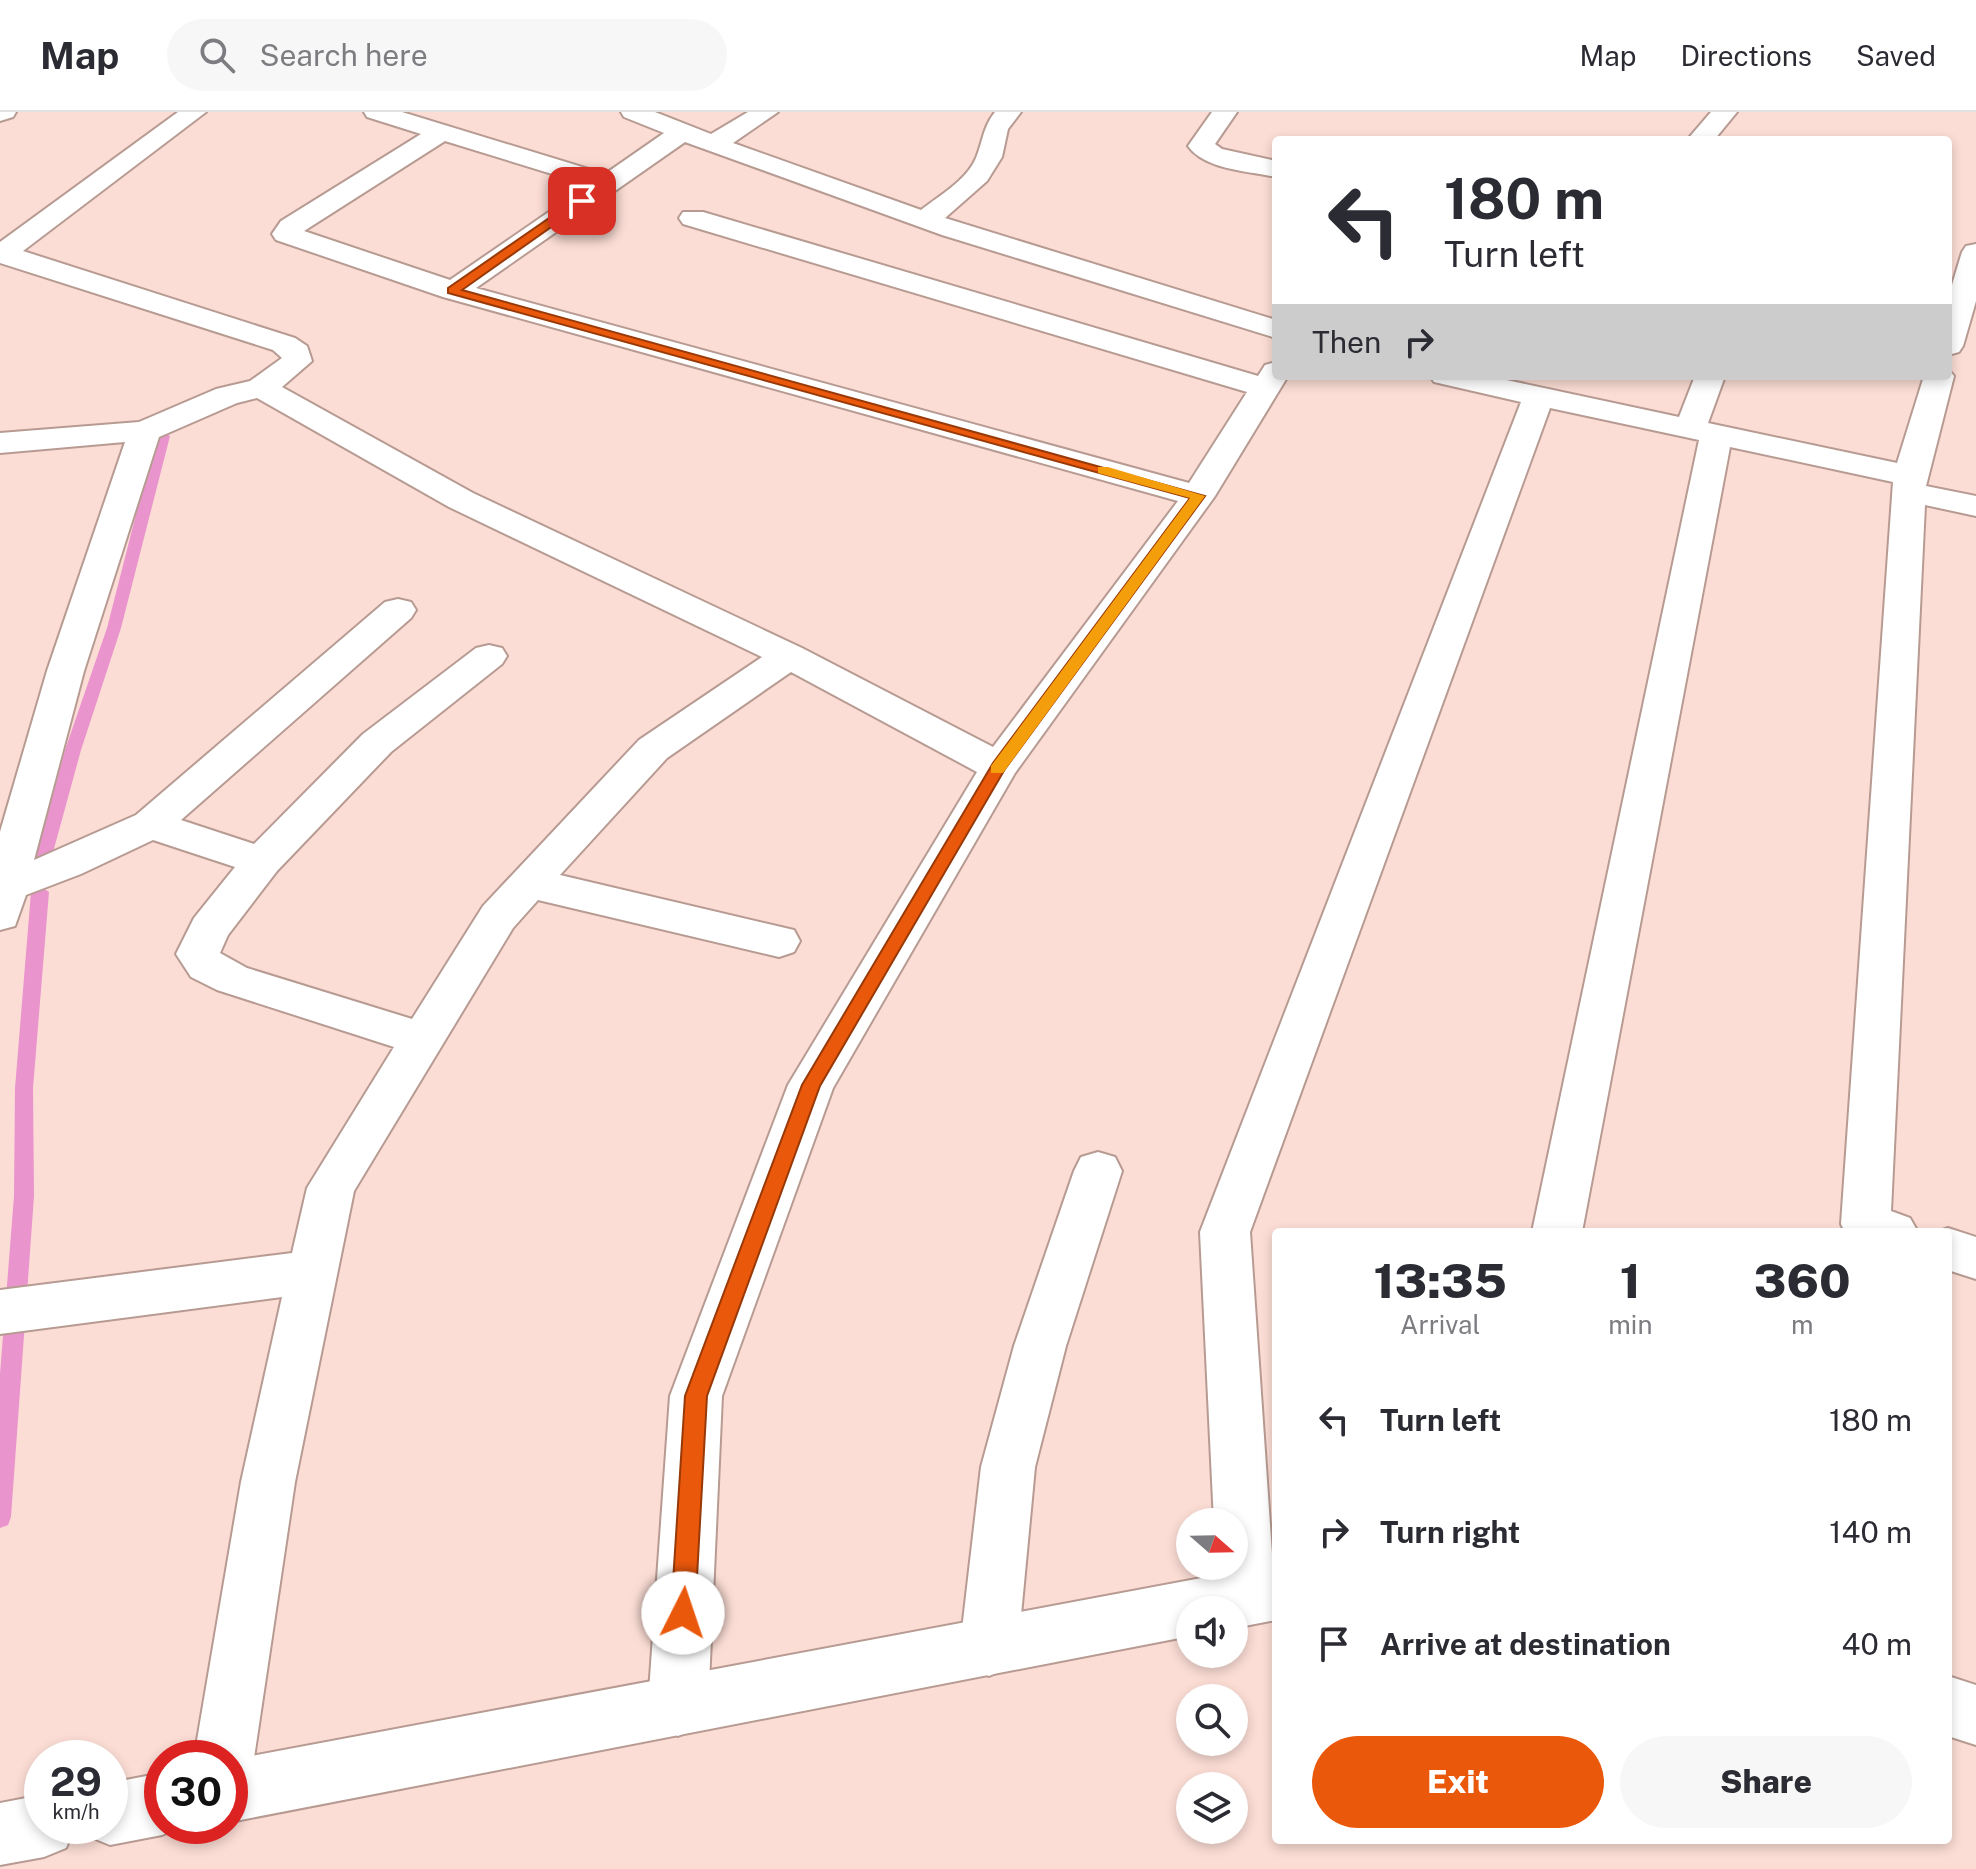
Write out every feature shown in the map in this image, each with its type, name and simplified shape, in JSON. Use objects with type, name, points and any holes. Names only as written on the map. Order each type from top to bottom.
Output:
[{"type":"street","points":[[1,254],[194,112]]},
{"type":"street","points":[[376,112],[608,183]]},
{"type":"street","points":[[633,112],[713,144],[1060,266],[1272,328]]},
{"type":"street","points":[[713,144],[766,112]]},
{"type":"street","points":[[926,219],[967,186],[983,168],[990,156],[993,129],[1009,112]]},
{"type":"street","points":[[1225,112],[1201,146],[1213,155],[1272,168]]},
{"type":"street","points":[[1704,136],[1725,112]]},
{"type":"street","points":[[442,132],[291,227],[286,234],[453,291],[1198,496]]},
{"type":"street","points":[[453,291],[682,132]]},
{"type":"street","points":[[678,1706],[696,1396],[811,1085],[999,767],[1198,496],[1270,380],[693,218]]},
{"type":"street","points":[[1952,333],[1976,252]]},
{"type":"street","points":[[0,443],[145,431],[227,396],[261,388],[297,361],[296,352],[284,344],[1,254]]},
{"type":"street","points":[[1462,380],[1703,432],[1909,484],[1976,506]]},
{"type":"street","points":[[1558,1228],[1703,432],[1710,380]]},
{"type":"street","points":[[1875,1228],[1909,484],[1938,380]]},
{"type":"street","points":[[261,388],[461,500],[789,656],[999,767]]},
{"type":"street","points":[[248,1788],[1261,1595],[1225,1232],[1538,398]]},
{"type":"street","points":[[2,897],[64,668],[145,431]]},
{"type":"street","points":[[2,897],[150,825],[398,610]]},
{"type":"street","points":[[422,1039],[232,979],[206,966],[198,954],[209,929],[262,861],[377,743],[489,656]]},
{"type":"street","points":[[227,1740],[268,1482],[331,1188],[498,917],[653,749],[789,656]]},
{"type":"street","points":[[150,825],[262,861]]},
{"type":"street","points":[[529,883],[779,941]]},
{"type":"street","points":[[989,1647],[1008,1467],[1040,1346],[1098,1171]]},
{"type":"street","points":[[1952,1250],[1976,1258]]},
{"type":"street","points":[[21,1311],[313,1272]]},
{"type":"street","points":[[1952,1707],[1976,1715]]},
{"type":"street","points":[[0,1834],[24,1830]]},
{"type":"waterway","points":[[44,856],[73,750],[114,628],[163,436]]},
{"type":"waterway","points":[[0,1517],[24,1196],[24,1088],[40,892]]},
{"type":"slow traffic","points":[[997,769],[1198,496],[1103,470]]},
{"type":"route","points":[[582,201],[453,291],[1198,496],[999,767],[811,1085],[696,1396],[683,1613]]}]
